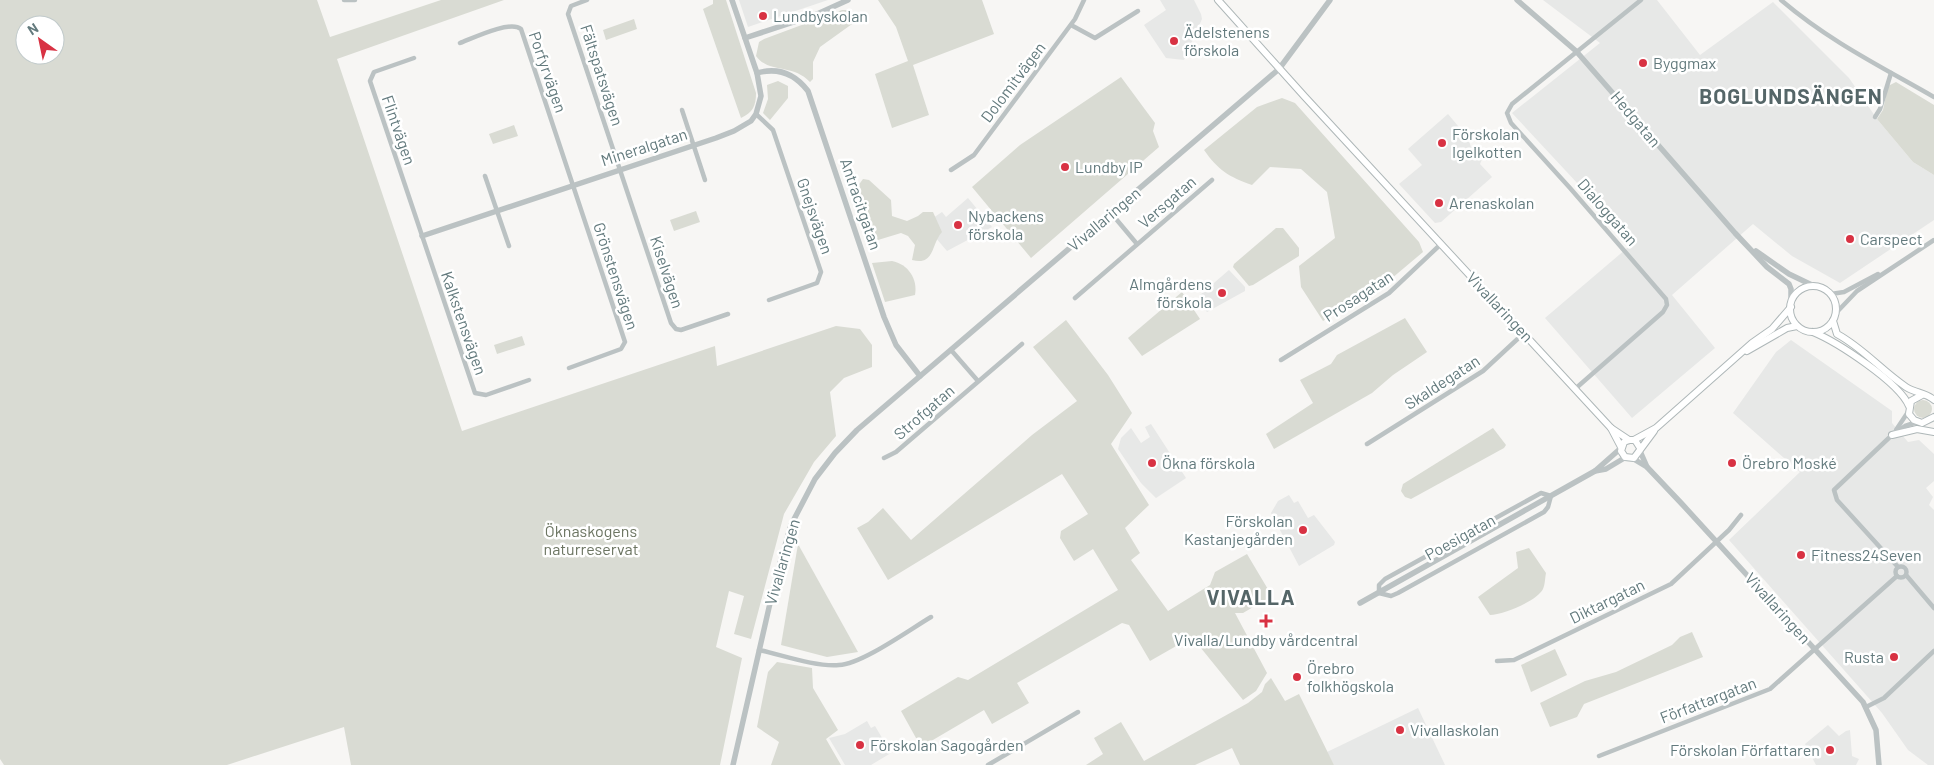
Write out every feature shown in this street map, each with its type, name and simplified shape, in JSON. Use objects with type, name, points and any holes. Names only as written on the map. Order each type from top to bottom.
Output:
[{"type":"main road","points":[[1218,0],[1279,69]]},
{"type":"main road","name":"Vivallaringen","points":[[1279,69],[1611,428],[1621,448],[1629,458]]},
{"type":"main road","points":[[1629,458],[1640,449],[1656,428],[1772,329],[1800,290],[1814,286],[1821,287],[1831,294],[1835,301],[1836,313],[1833,321],[1827,328],[1812,332]]},
{"type":"main road","points":[[1791,305],[1792,318],[1798,326],[1840,344],[1892,386],[1907,400],[1911,418],[1917,422],[1927,422],[1934,417]]},
{"type":"main road","points":[[1833,321],[1837,334],[1862,349],[1907,388],[1928,395],[1934,400]]},
{"type":"main road","points":[[1740,355],[1787,328],[1798,326]]},
{"type":"main road","points":[[1909,408],[1914,398],[1928,395]]},
{"type":"main road","points":[[1927,422],[1934,427]]},
{"type":"main road","name":"Vivallaringen","points":[[1611,428],[1631,440],[1640,449]]},
{"type":"main road","points":[[1621,448],[1624,442],[1656,428]]},
{"type":"main road","points":[[1892,435],[1917,429],[1934,432]]},
{"type":"street","points":[[344,0],[355,0]]},
{"type":"street","name":"Fältspatsvägen","points":[[587,0],[572,6],[568,14],[620,169]]},
{"type":"street","points":[[732,0],[756,73],[761,96],[756,114]]},
{"type":"street","points":[[745,38],[824,12],[848,0]]},
{"type":"street","name":"Dolomitvägen","points":[[952,170],[974,155],[1071,25],[1084,0]]},
{"type":"street","points":[[1279,69],[1330,0]]},
{"type":"street","name":"Hedgatan","points":[[1517,0],[1576,51],[1767,267],[1789,284],[1791,289],[1791,305]]},
{"type":"street","points":[[1576,51],[1641,0]]},
{"type":"street","points":[[1781,0],[1821,32],[1934,97]]},
{"type":"street","points":[[1071,25],[1095,38],[1138,11]]},
{"type":"street","name":"Porfyrvägen","points":[[460,43],[508,26],[513,25],[521,29],[573,185]]},
{"type":"street","name":"Dialoggatan","points":[[1575,389],[1663,312],[1667,305],[1666,299],[1654,283],[1511,123],[1507,113],[1512,104],[1576,51]]},
{"type":"street","name":"Flintvägen","points":[[414,58],[374,72],[370,81],[422,236]]},
{"type":"street","name":"Vivallaringen","points":[[733,765],[783,547],[806,493],[824,467],[845,442],[920,376],[1279,69]]},
{"type":"street","name":"Antracitgatan","points":[[756,73],[765,70],[786,72],[799,80],[808,91],[884,317],[896,345],[920,376]]},
{"type":"street","points":[[1875,117],[1880,109],[1891,73]]},
{"type":"street","points":[[682,110],[705,180]]},
{"type":"street","name":"Mineralgatan","points":[[422,236],[734,131],[744,126],[756,114]]},
{"type":"street","name":"Gnejsvägen","points":[[756,114],[773,130],[821,272],[818,283],[769,300]]},
{"type":"street","name":"Kiselvägen","points":[[620,169],[673,326],[681,330],[728,314]]},
{"type":"street","points":[[485,176],[508,246]]},
{"type":"street","name":"Versgatan","points":[[1075,298],[1212,180]]},
{"type":"street","name":"Grönstensvägen","points":[[568,368],[621,349],[625,342],[573,185]]},
{"type":"street","name":"Versgatan","points":[[1111,213],[1137,244]]},
{"type":"street","name":"Kalkstensvägen","points":[[422,236],[475,393],[486,395],[529,380]]},
{"type":"street","points":[[1836,313],[1849,297],[1934,240]]},
{"type":"street","name":"Prosagatan","points":[[1281,360],[1389,293],[1441,244]]},
{"type":"street","name":"Hedgatan","points":[[1748,246],[1789,274],[1814,286]]},
{"type":"street","points":[[1831,294],[1844,292],[1864,279],[1884,272]]},
{"type":"street","name":"Skaldegatan","points":[[1367,444],[1483,371],[1524,333]]},
{"type":"street","name":"Strofgatan","points":[[884,458],[896,452],[1022,344]]},
{"type":"street","name":"Strofgatan","points":[[951,350],[978,381]]},
{"type":"street","points":[[1892,435],[1909,408]]},
{"type":"street","points":[[1917,422],[1905,426],[1892,435],[1835,487],[1834,492],[1837,500],[1898,567],[1905,568],[1906,575],[1934,608]]},
{"type":"street","name":"Poesigatan","points":[[1360,603],[1595,471],[1621,448]]},
{"type":"street","name":"Vivallaringen","points":[[1640,449],[1647,467]]},
{"type":"street","name":"Vivallaringen","points":[[1629,458],[1647,467],[1815,649],[1866,708],[1876,730],[1879,765]]},
{"type":"street","name":"Poesigatan","points":[[1595,471],[1606,469],[1629,458]]},
{"type":"street","name":"Poesigatan","points":[[1379,593],[1379,585],[1385,578],[1536,494],[1541,493],[1551,496]]},
{"type":"street","name":"Poesigatan","points":[[1379,593],[1391,596],[1398,593],[1544,512],[1548,507],[1551,496]]},
{"type":"street","name":"Diktargatan","points":[[1497,662],[1514,660],[1666,586],[1716,541],[1741,515]]},
{"type":"street","points":[[1898,567],[1896,571],[1897,576],[1902,578],[1906,575]]},
{"type":"street","name":"Författargatan","points":[[1599,756],[1764,692],[1897,576]]},
{"type":"street","points":[[759,650],[828,665],[840,665],[860,658],[931,617]]},
{"type":"street","points":[[1866,708],[1884,698],[1934,651]]},
{"type":"street","points":[[988,765],[1078,712]]},
{"type":"shaded area","name":"Lundbyskolan","points":[[739,0],[828,0],[748,27]]},
{"type":"shaded area","name":"Ädelstenens förskola","points":[[1160,0],[1194,0],[1201,14],[1202,19],[1184,60],[1166,58],[1144,25],[1166,10]]},
{"type":"shaded area","points":[[1543,0],[1657,0],[1700,55],[1773,2],[1849,78],[1877,119],[1913,162],[1934,175],[1934,220],[1840,283],[1792,256],[1753,224],[1672,295],[1715,348],[1632,418],[1545,318],[1633,243],[1512,113],[1600,43]]},
{"type":"shaded area","name":"Arenaskolan","points":[[1448,114],[1468,138],[1472,150],[1482,159],[1480,164],[1492,177],[1441,222],[1435,223],[1399,184],[1422,165],[1408,149]]},
{"type":"shaded area","name":"Nybackens förskola","points":[[968,198],[992,227],[947,251],[924,224],[942,212],[946,217]]},
{"type":"shaded area","name":"Almgårdens förskola","points":[[1229,270],[1245,287],[1245,291],[1207,312],[1202,306],[1206,303],[1200,295]]},
{"type":"shaded area","points":[[1791,340],[1892,411],[1892,423],[1908,442],[1919,440],[1934,454],[1934,481],[1926,488],[1933,497],[1929,505],[1934,510],[1934,765],[1928,765],[1908,750],[1882,713],[1729,540],[1800,472],[1733,413],[1776,352]]},
{"type":"shaded area","name":"Ökna förskola","points":[[1151,424],[1186,478],[1156,498],[1141,483],[1118,449],[1121,438],[1131,428],[1141,443],[1150,437],[1145,427]]},
{"type":"shaded area","name":"Förskolan Kastanjegården","points":[[1289,495],[1294,503],[1298,501],[1308,518],[1314,515],[1335,542],[1334,545],[1299,566],[1271,513],[1278,501]]},
{"type":"shaded area","name":"Vivallaskolan","points":[[1418,708],[1445,765],[1334,765],[1327,752]]},
{"type":"shaded area","name":"Förskolan Sagogården","points":[[867,721],[871,728],[875,726],[891,753],[871,765],[845,765],[829,738],[845,734]]},
{"type":"shaded area","name":"Förskolan Författaren","points":[[1828,725],[1839,736],[1850,730],[1852,756],[1859,759],[1856,765],[1816,765],[1805,744]]},
{"type":"green space","name":"Öknaskogens naturreservat","points":[[0,0],[317,0],[330,37],[441,0],[504,0],[337,59],[462,431],[715,346],[717,366],[836,326],[860,329],[872,345],[872,367],[844,378],[830,392],[836,436],[814,462],[784,514],[751,639],[734,634],[744,596],[729,591],[716,647],[742,658],[720,765],[351,765],[344,727],[227,765],[4,765],[0,759]]},
{"type":"green space","points":[[713,0],[726,0],[756,93],[753,108],[741,118],[703,9],[713,4]]},
{"type":"green space","points":[[878,0],[982,0],[994,34],[913,65],[929,115],[892,128],[875,74],[908,61],[896,27]]},
{"type":"green space","points":[[842,10],[849,10],[859,19],[820,47],[813,62],[813,79],[810,82],[796,72],[767,65],[756,56],[759,42],[764,39]]},
{"type":"green space","points":[[634,19],[637,29],[606,40],[603,30]]},
{"type":"green space","name":"Lundby IP","points":[[1121,77],[1155,123],[1153,131],[1159,147],[1031,258],[972,187],[1020,145]]},
{"type":"green space","points":[[778,81],[788,86],[788,98],[770,120],[763,113],[768,99],[767,85]]},
{"type":"green space","points":[[1896,82],[1934,105],[1934,175],[1913,162],[1877,119],[1883,110],[1888,86]]},
{"type":"green space","points":[[1282,98],[1295,103],[1419,242],[1423,252],[1385,284],[1323,321],[1301,287],[1299,266],[1335,238],[1327,192],[1301,169],[1270,167],[1252,185],[1225,172],[1214,163],[1204,150],[1257,107]]},
{"type":"green space","points":[[514,125],[518,136],[493,144],[489,134]]},
{"type":"green space","points":[[863,179],[869,180],[891,200],[892,216],[907,221],[923,212],[933,212],[942,232],[929,257],[925,260],[912,260],[915,245],[908,236],[901,233],[878,240],[872,237],[864,215],[869,209],[855,190]]},
{"type":"green space","points":[[696,211],[700,222],[674,231],[670,220]]},
{"type":"green space","points":[[1276,228],[1283,228],[1299,248],[1299,256],[1249,286],[1233,267],[1234,264]]},
{"type":"green space","points":[[892,261],[903,265],[911,273],[915,283],[915,295],[885,302],[872,263]]},
{"type":"green space","points":[[1182,292],[1200,319],[1142,356],[1128,338]]},
{"type":"green space","points":[[1405,318],[1427,352],[1393,375],[1372,393],[1274,449],[1266,434],[1313,403],[1300,380],[1331,364],[1337,355]]},
{"type":"green space","points":[[1066,320],[1108,375],[1132,413],[1111,444],[1149,505],[1125,528],[1140,553],[1131,560],[1168,611],[1210,585],[1215,572],[1247,554],[1272,596],[1243,613],[1235,613],[1267,673],[1256,691],[1243,700],[1192,637],[1150,661],[1129,625],[1122,623],[1017,683],[1029,703],[992,724],[984,710],[921,747],[901,711],[958,677],[968,680],[1118,590],[1093,549],[1074,561],[1060,538],[1061,531],[1088,514],[1062,474],[888,580],[857,528],[868,522],[883,508],[911,540],[1032,435],[1077,401],[1033,347]]},
{"type":"green space","points":[[522,336],[525,345],[497,354],[494,345]]},
{"type":"green space","points":[[1923,400],[1929,403],[1932,409],[1929,415],[1923,418],[1917,415],[1914,409],[1917,403]]},
{"type":"green space","points":[[1493,428],[1506,445],[1504,448],[1411,499],[1405,497],[1401,491],[1403,484]]},
{"type":"green space","points":[[798,544],[858,652],[827,657],[781,645]]},
{"type":"green space","points":[[1529,548],[1546,573],[1543,589],[1540,594],[1519,606],[1503,613],[1490,615],[1478,597],[1518,568],[1516,552]]},
{"type":"green space","points":[[1692,632],[1703,657],[1584,704],[1577,717],[1550,727],[1540,703],[1585,681],[1616,672],[1672,645],[1680,637]]},
{"type":"green space","points":[[1555,649],[1567,675],[1531,692],[1521,665]]},
{"type":"green space","points":[[777,662],[812,668],[813,688],[838,730],[826,739],[841,765],[771,765],[779,742],[757,727],[768,672]]},
{"type":"green space","points":[[1271,678],[1285,701],[1299,694],[1334,765],[1240,765],[1232,748],[1195,765],[1086,765],[1103,754],[1094,738],[1121,722],[1144,761],[1248,703],[1262,692],[1265,684]]},
{"type":"place","name":"Lundbyskolan","points":[[763,16]]},
{"type":"place","name":"Ädelstenens förskola","points":[[1174,41]]},
{"type":"place","name":"Byggmax","points":[[1643,63]]},
{"type":"place","name":"Förskolan Igelkotten","points":[[1442,143]]},
{"type":"place","name":"Lundby IP","points":[[1065,167]]},
{"type":"place","name":"Arenaskolan","points":[[1439,203]]},
{"type":"place","name":"Nybackens förskola","points":[[958,225]]},
{"type":"place","name":"Carspect","points":[[1850,239]]},
{"type":"place","name":"Almgårdens förskola","points":[[1222,293]]},
{"type":"place","name":"Ökna förskola","points":[[1152,463]]},
{"type":"place","name":"Örebro Moské","points":[[1732,463]]},
{"type":"place","name":"Förskolan Kastanjegården","points":[[1303,530]]},
{"type":"place","name":"Fitness24Seven","points":[[1801,555]]},
{"type":"place","name":"Vivalla/Lundby vårdcentral","points":[[1266,621]]},
{"type":"place","name":"Rusta","points":[[1894,657]]},
{"type":"place","name":"Örebro folkhögskola","points":[[1297,677]]},
{"type":"place","name":"Vivallaskolan","points":[[1400,730]]},
{"type":"place","name":"Förskolan Sagogården","points":[[860,745]]},
{"type":"place","name":"Förskolan Författaren","points":[[1830,750]]},
{"type":"district","name":"BOGLUNDSÄNGEN","points":[[1791,97]]},
{"type":"district","name":"VIVALLA","points":[[1251,598]]}]
